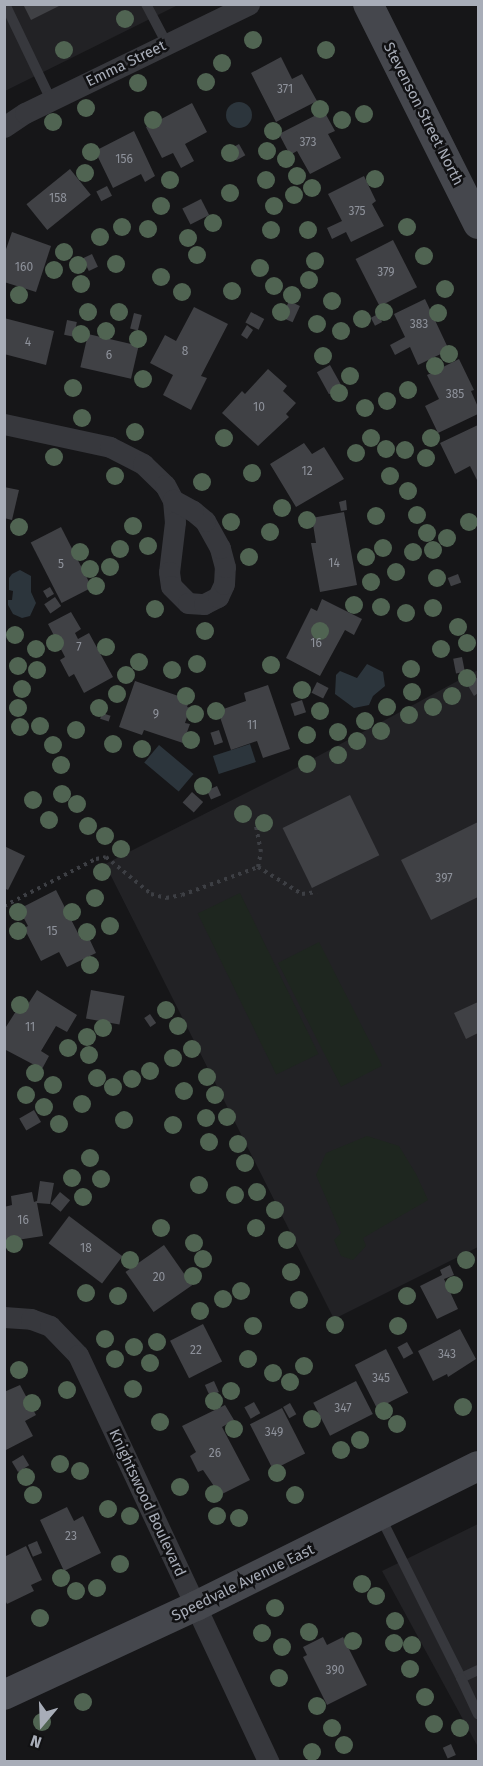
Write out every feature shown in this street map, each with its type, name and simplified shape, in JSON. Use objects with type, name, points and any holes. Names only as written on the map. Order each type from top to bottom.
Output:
[{"type":"main road","name":"Stevenson Street North","points":[[368,4],[478,224]]},
{"type":"main road","name":"Speedvale Avenue East","points":[[4,1695],[196,1606],[478,1466]]},
{"type":"street","name":"Emma Street","points":[[4,127],[51,100],[249,4]]},
{"type":"street","points":[[4,424],[92,442],[127,454],[158,476],[172,500],[175,542],[169,572],[171,586],[188,603],[204,604],[218,597],[224,584],[225,567],[220,548],[205,521],[193,511],[172,500]]},
{"type":"street","name":"Knightswood Boulevard","points":[[4,1317],[31,1319],[50,1326],[78,1355],[269,1761]]},
{"type":"lane","points":[[5,4],[51,100]]},
{"type":"lane","points":[[146,4],[167,44]]},
{"type":"lane","points":[[380,1515],[478,1714]]},
{"type":"lane","points":[[461,1678],[478,1670]]},
{"type":"path","points":[[256,826],[261,852],[258,867]]},
{"type":"path","points":[[4,906],[96,859],[106,857],[151,894],[166,898],[223,882],[258,867]]},
{"type":"path","points":[[258,867],[302,894],[317,892]]},
{"type":"shaded area","points":[[5,5],[178,5],[5,91]]},
{"type":"shaded area","points":[[239,102],[248,106],[252,115],[248,124],[239,128],[230,124],[226,115],[230,106]]},
{"type":"shaded area","points":[[20,570],[31,576],[31,592],[36,603],[30,616],[22,618],[13,614],[8,605],[8,600],[12,600],[13,591],[9,590],[9,578]]},
{"type":"shaded area","points":[[367,664],[383,672],[385,686],[373,696],[369,705],[354,708],[335,694],[336,675],[340,671],[357,678]]},
{"type":"shaded area","points":[[478,670],[478,1247],[334,1319],[105,864],[294,769]]},
{"type":"shaded area","points":[[250,744],[256,762],[219,774],[213,756]]},
{"type":"shaded area","points":[[159,745],[193,774],[179,792],[144,763]]},
{"type":"shaded area","points":[[240,893],[318,1054],[276,1074],[198,914]]},
{"type":"shaded area","points":[[319,942],[382,1066],[341,1087],[278,963]]},
{"type":"shaded area","points":[[367,1136],[399,1146],[428,1200],[363,1238],[366,1246],[353,1260],[341,1256],[334,1240],[341,1233],[316,1175],[326,1153]]},
{"type":"shaded area","points":[[478,1524],[478,1747],[382,1571]]},
{"type":"building","points":[[23,4],[63,4],[31,20]]},
{"type":"building","points":[[281,57],[292,79],[302,74],[317,101],[276,122],[251,73]]},
{"type":"building","points":[[192,103],[207,132],[185,144],[194,161],[181,168],[173,153],[162,158],[146,127]]},
{"type":"building","points":[[324,111],[335,131],[328,134],[341,158],[310,174],[297,151],[290,155],[279,134]]},
{"type":"building","points":[[134,131],[155,176],[145,182],[141,174],[113,188],[95,151]]},
{"type":"building","points":[[239,144],[245,155],[237,160],[230,149]]},
{"type":"building","points":[[70,169],[91,195],[47,230],[26,204]]},
{"type":"building","points":[[364,176],[376,201],[372,204],[384,226],[351,242],[346,232],[332,239],[327,228],[342,221],[328,194]]},
{"type":"building","points":[[107,186],[112,196],[101,201],[96,191]]},
{"type":"building","points":[[201,199],[209,215],[190,225],[182,209]]},
{"type":"building","points":[[12,232],[51,246],[36,292],[4,282],[4,255]]},
{"type":"building","points":[[393,240],[417,287],[380,306],[356,259]]},
{"type":"building","points":[[92,254],[98,267],[89,271],[83,258]]},
{"type":"building","points":[[425,299],[449,350],[418,365],[410,347],[395,355],[390,345],[405,337],[394,314]]},
{"type":"building","points":[[289,301],[300,306],[293,322],[282,317]]},
{"type":"building","points":[[194,307],[228,324],[201,376],[207,378],[191,410],[163,395],[173,375],[150,363],[165,335],[176,341]]},
{"type":"building","points":[[251,312],[264,319],[259,330],[245,323]]},
{"type":"building","points":[[134,313],[142,315],[138,330],[130,329]]},
{"type":"building","points":[[378,314],[382,322],[375,326],[371,318]]},
{"type":"building","points":[[4,318],[54,331],[46,365],[4,354]]},
{"type":"building","points":[[67,320],[77,322],[74,337],[64,335]]},
{"type":"building","points":[[247,325],[253,330],[247,339],[241,335]]},
{"type":"building","points":[[88,334],[139,346],[131,379],[80,367]]},
{"type":"building","points":[[459,359],[474,390],[471,391],[478,407],[478,414],[438,433],[425,406],[439,399],[427,375]]},
{"type":"building","points":[[330,365],[342,387],[329,394],[317,372]]},
{"type":"building","points":[[268,369],[287,386],[283,391],[296,403],[286,414],[289,417],[258,446],[222,413],[242,391],[245,394]]},
{"type":"building","points":[[478,425],[478,482],[470,466],[455,474],[440,443]]},
{"type":"building","points":[[304,443],[312,454],[324,447],[344,479],[296,507],[270,464]]},
{"type":"building","points":[[4,487],[19,490],[12,520],[4,518]]},
{"type":"building","points":[[346,500],[347,510],[341,511],[339,502]]},
{"type":"building","points":[[344,512],[357,585],[320,592],[311,543],[316,543],[312,518]]},
{"type":"building","points":[[61,527],[92,588],[62,603],[31,542]]},
{"type":"building","points":[[458,574],[461,582],[451,586],[448,578]]},
{"type":"building","points":[[50,587],[54,594],[47,598],[43,591]]},
{"type":"building","points":[[55,597],[61,606],[50,613],[44,604]]},
{"type":"building","points":[[322,599],[362,619],[354,635],[345,630],[320,676],[286,658],[311,608],[317,611]]},
{"type":"building","points":[[71,612],[81,629],[75,633],[78,639],[89,633],[113,677],[84,693],[74,674],[69,677],[60,660],[65,657],[48,624]]},
{"type":"building","points":[[462,657],[465,672],[456,673],[453,659]]},
{"type":"building","points":[[478,677],[478,693],[474,696],[467,684]]},
{"type":"building","points":[[135,681],[190,700],[185,723],[190,724],[183,743],[144,730],[142,735],[119,727]]},
{"type":"building","points":[[317,682],[329,688],[323,699],[312,693]]},
{"type":"building","points":[[268,685],[290,749],[263,758],[257,741],[231,750],[218,711],[246,701],[244,693]]},
{"type":"building","points":[[302,700],[306,712],[295,716],[291,704]]},
{"type":"building","points":[[102,713],[111,716],[109,721],[100,719]]},
{"type":"building","points":[[219,730],[223,742],[214,745],[210,733]]},
{"type":"building","points":[[217,786],[221,795],[211,800],[207,790]]},
{"type":"building","points":[[192,792],[203,802],[194,812],[183,802]]},
{"type":"building","points":[[350,795],[379,855],[312,888],[283,828]]},
{"type":"building","points":[[478,822],[478,897],[431,920],[401,860]]},
{"type":"building","points":[[4,846],[25,856],[8,890],[4,888]]},
{"type":"building","points":[[56,890],[81,939],[88,936],[96,953],[67,967],[59,952],[41,961],[24,928],[28,926],[19,909]]},
{"type":"building","points":[[37,990],[77,1015],[67,1032],[56,1026],[41,1051],[49,1056],[42,1069],[4,1049],[4,1030],[18,1008],[23,1012]]},
{"type":"building","points":[[91,990],[124,996],[119,1024],[86,1019]]},
{"type":"building","points":[[478,1002],[478,1033],[466,1039],[454,1013]]},
{"type":"building","points":[[150,1014],[156,1023],[150,1027],[144,1018]]},
{"type":"building","points":[[34,1110],[41,1122],[26,1131],[19,1118]]},
{"type":"building","points":[[40,1181],[54,1183],[50,1204],[37,1203],[43,1236],[4,1242],[4,1207],[12,1205],[11,1196],[32,1192],[34,1202],[37,1201]]},
{"type":"building","points":[[60,1192],[70,1200],[61,1212],[51,1204]]},
{"type":"building","points":[[69,1216],[123,1256],[102,1283],[49,1243]]},
{"type":"building","points":[[164,1245],[192,1285],[154,1312],[125,1272]]},
{"type":"building","points":[[450,1265],[454,1275],[444,1279],[458,1309],[437,1319],[420,1286],[442,1275],[440,1270]]},
{"type":"building","points":[[203,1324],[222,1361],[189,1378],[170,1341]]},
{"type":"building","points":[[460,1329],[476,1359],[448,1377],[447,1374],[433,1381],[418,1351]]},
{"type":"building","points":[[407,1342],[413,1353],[404,1359],[397,1347]]},
{"type":"building","points":[[386,1349],[408,1393],[377,1409],[355,1365]]},
{"type":"building","points":[[214,1381],[219,1392],[210,1396],[205,1385]]},
{"type":"building","points":[[356,1381],[373,1414],[330,1436],[313,1403]]},
{"type":"building","points":[[20,1385],[36,1415],[25,1421],[33,1436],[4,1451],[4,1392]]},
{"type":"building","points":[[254,1402],[260,1413],[251,1419],[244,1407]]},
{"type":"building","points":[[290,1403],[296,1414],[289,1418],[283,1407]]},
{"type":"building","points":[[225,1405],[234,1420],[222,1427],[250,1480],[220,1495],[203,1470],[198,1472],[190,1456],[196,1452],[182,1426]]},
{"type":"building","points":[[282,1408],[305,1453],[273,1470],[250,1424]]},
{"type":"building","points":[[23,1455],[29,1465],[18,1472],[12,1462]]},
{"type":"building","points":[[67,1507],[74,1521],[83,1516],[101,1553],[64,1571],[40,1520]]},
{"type":"building","points":[[37,1541],[42,1553],[33,1557],[28,1545]]},
{"type":"building","points":[[26,1546],[42,1580],[31,1585],[34,1591],[7,1604],[4,1598],[4,1557]]},
{"type":"building","points":[[323,1637],[327,1645],[343,1637],[367,1685],[327,1705],[303,1657],[307,1655],[303,1647]]},
{"type":"building","points":[[451,1744],[456,1755],[448,1759],[443,1748]]}]
